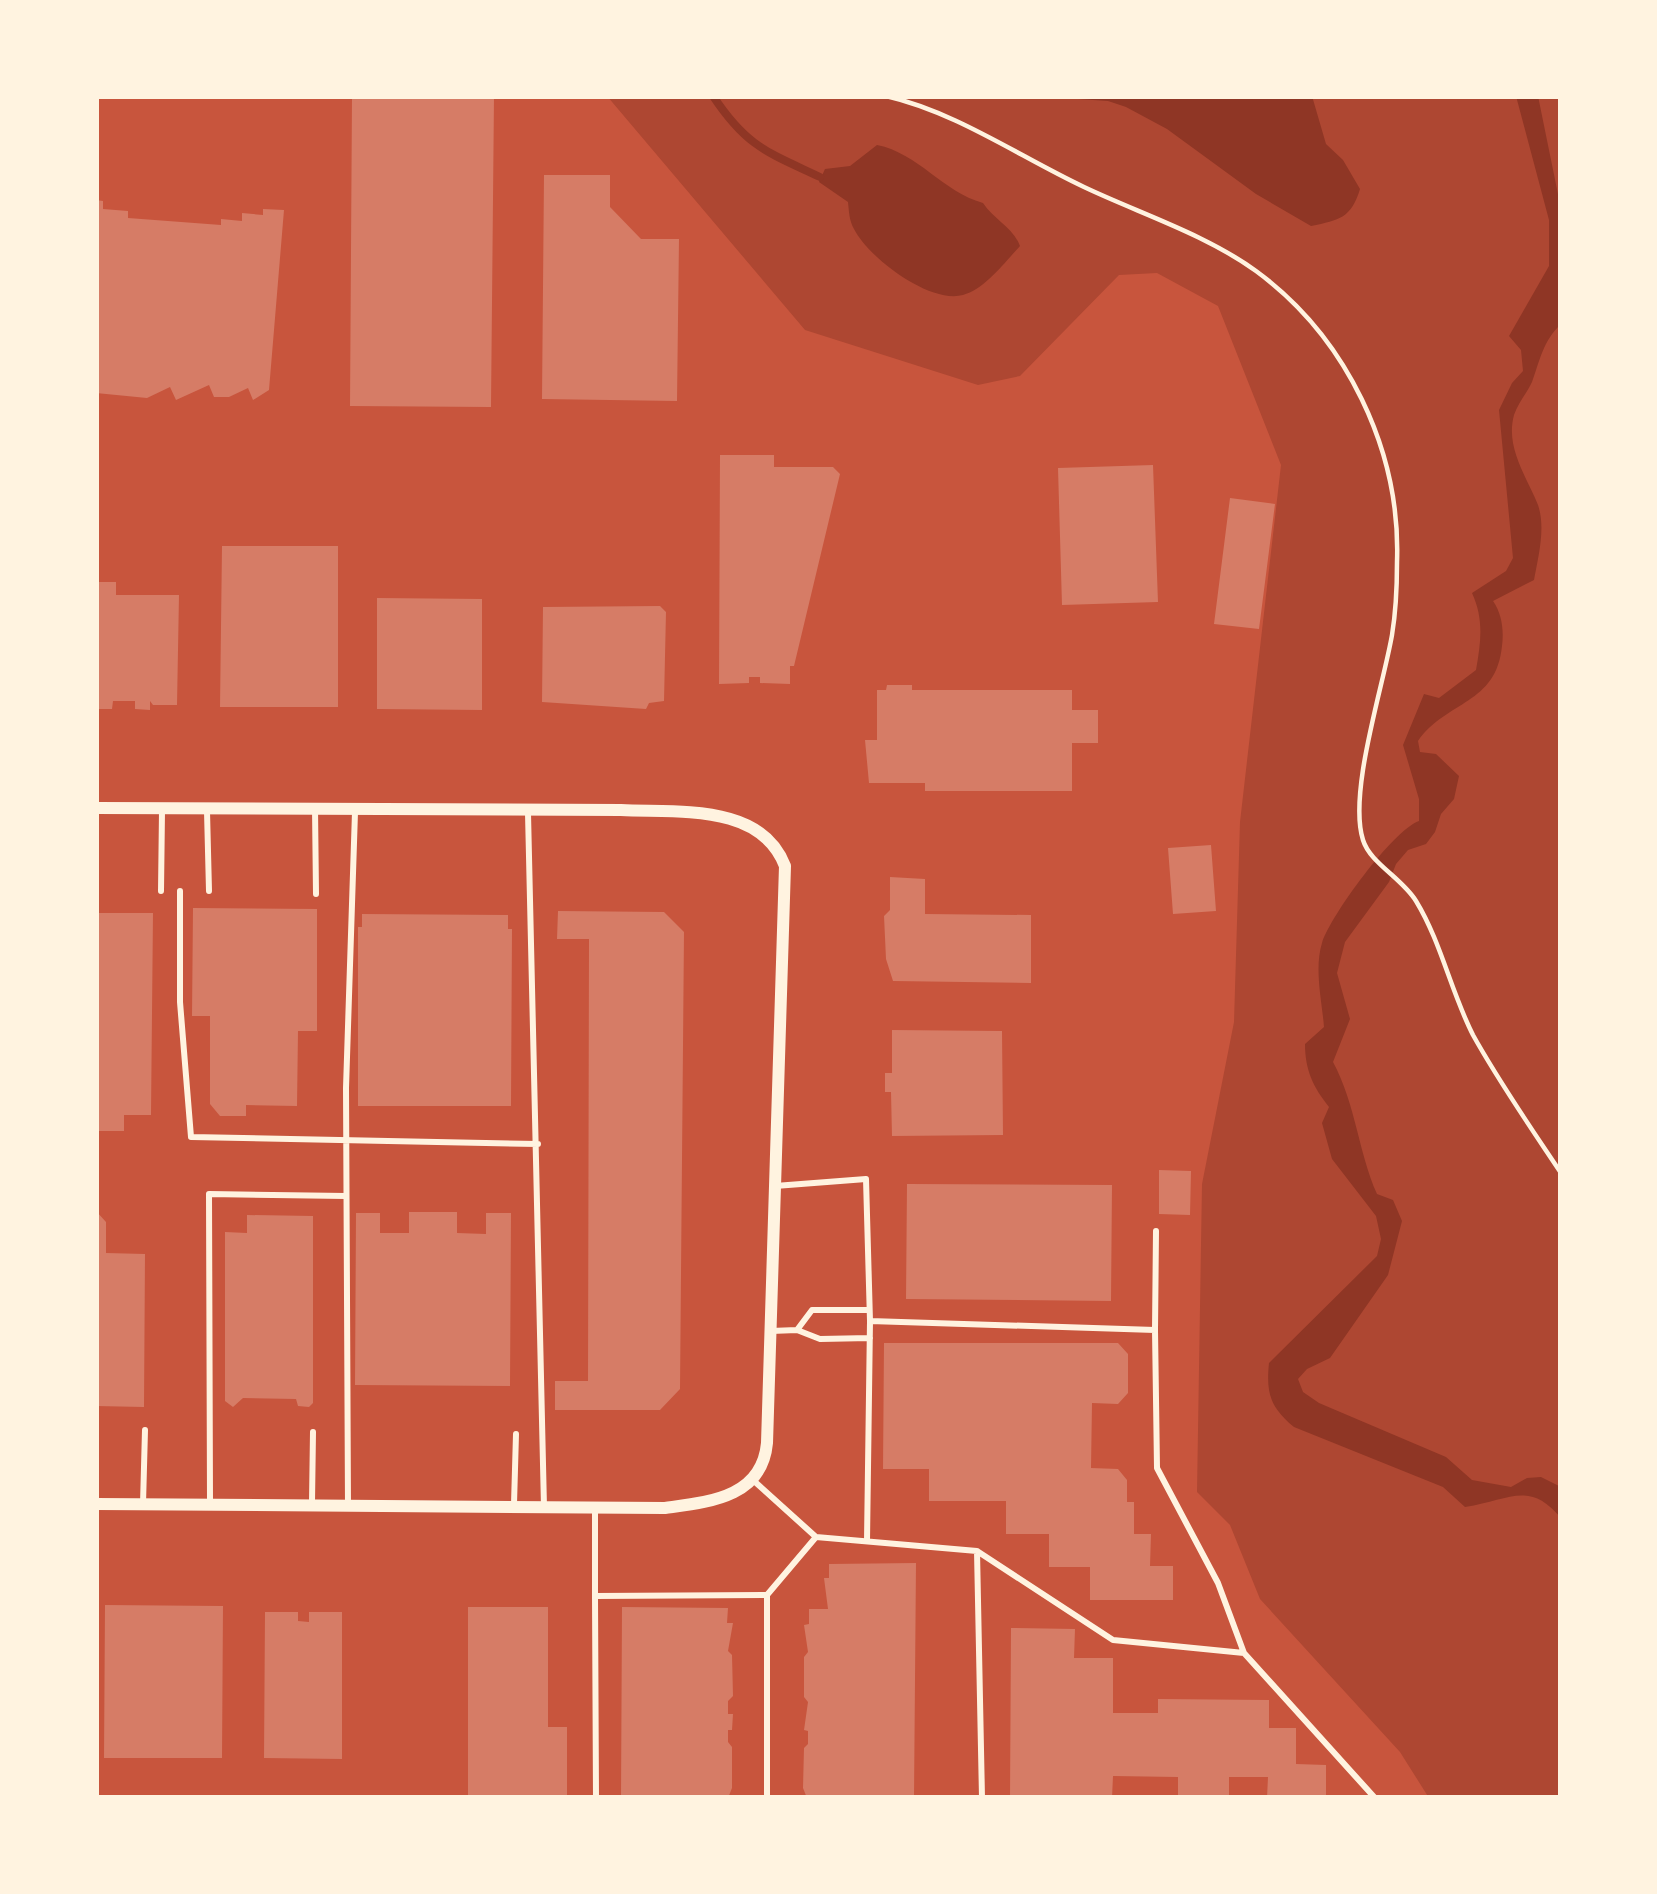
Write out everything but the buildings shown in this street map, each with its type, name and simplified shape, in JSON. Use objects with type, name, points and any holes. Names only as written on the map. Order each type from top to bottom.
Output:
[{"type":"street","points":[[96,808],[621,810],[725,818],[746,821],[777,845],[785,876],[766,1457],[740,1493],[699,1505],[595,1508],[96,1504]]},
{"type":"lane","points":[[161,891],[162,808]]},
{"type":"lane","points":[[207,808],[209,891]]},
{"type":"lane","points":[[315,808],[316,894]]},
{"type":"lane","points":[[348,1506],[346,1140],[356,808]]},
{"type":"lane","points":[[527,809],[544,1508]]},
{"type":"lane","points":[[180,891],[181,1002],[191,1137],[538,1144]]},
{"type":"lane","points":[[776,1186],[866,1179],[870,1310],[867,1541]]},
{"type":"lane","points":[[210,1505],[209,1194],[346,1196]]},
{"type":"lane","points":[[1156,1231],[1156,1468],[1218,1583],[1244,1654],[1375,1798]]},
{"type":"lane","points":[[797,1330],[812,1310],[870,1310]]},
{"type":"lane","points":[[870,1321],[1155,1330]]},
{"type":"lane","points":[[771,1331],[797,1330],[820,1340],[869,1338]]},
{"type":"lane","points":[[143,1504],[145,1430]]},
{"type":"lane","points":[[312,1506],[313,1432]]},
{"type":"lane","points":[[514,1508],[516,1434]]},
{"type":"lane","points":[[752,1478],[817,1537],[977,1550],[1113,1640],[1244,1654]]},
{"type":"lane","points":[[595,1508],[596,1798]]},
{"type":"lane","points":[[767,1798],[767,1595],[817,1537]]},
{"type":"lane","points":[[977,1550],[982,1798]]},
{"type":"lane","points":[[595,1596],[767,1595]]},
{"type":"path","points":[[886,96],[950,120],[1254,269],[1301,310],[1340,359],[1378,434],[1391,490],[1398,558],[1393,630],[1358,815],[1370,855],[1398,877],[1418,904],[1473,1034],[1561,1173]]},
{"type":"shaded area","points":[[607,96],[1561,96],[1561,1798],[1429,1798],[1400,1752],[1260,1599],[1230,1525],[1197,1492],[1202,1184],[1234,1022],[1240,822],[1281,465],[1218,306],[1157,273],[1119,275],[1020,376],[978,385],[805,330]]},
{"type":"shaded area","points":[[1034,96],[1312,96],[1326,144],[1343,160],[1360,189],[1343,216],[1311,226],[1256,194],[1167,129],[1126,107],[1108,101]]},
{"type":"shaded area","points":[[1516,96],[1538,96],[1561,209],[1561,324],[1546,344],[1512,427],[1515,451],[1540,514],[1539,553],[1534,580],[1493,601],[1503,640],[1490,680],[1418,741],[1420,752],[1436,754],[1459,776],[1454,799],[1426,844],[1408,850],[1396,864],[1389,882],[1345,942],[1337,973],[1350,1019],[1333,1062],[1377,1194],[1393,1200],[1402,1221],[1388,1275],[1330,1358],[1298,1379],[1303,1392],[1319,1403],[1446,1457],[1472,1480],[1511,1487],[1541,1477],[1561,1487],[1561,1518],[1550,1506],[1528,1496],[1465,1507],[1443,1487],[1294,1427],[1275,1406],[1268,1383],[1269,1363],[1377,1256],[1381,1239],[1376,1216],[1332,1159],[1322,1123],[1329,1107],[1306,1062],[1305,1044],[1324,1027],[1319,974],[1322,943],[1364,875],[1394,840],[1419,821],[1419,799],[1403,745],[1424,694],[1439,698],[1476,670],[1480,631],[1472,593],[1506,571],[1513,558],[1499,410],[1523,371],[1521,350],[1509,336],[1549,266],[1549,220]]},
{"type":"shaded area","points":[[877,145],[905,156],[983,203],[1020,246],[987,281],[963,295],[934,292],[901,276],[861,240],[851,222],[848,202],[819,182],[825,169],[850,166]]},
{"type":"waterway","points":[[713,96],[759,146],[820,177]]}]
